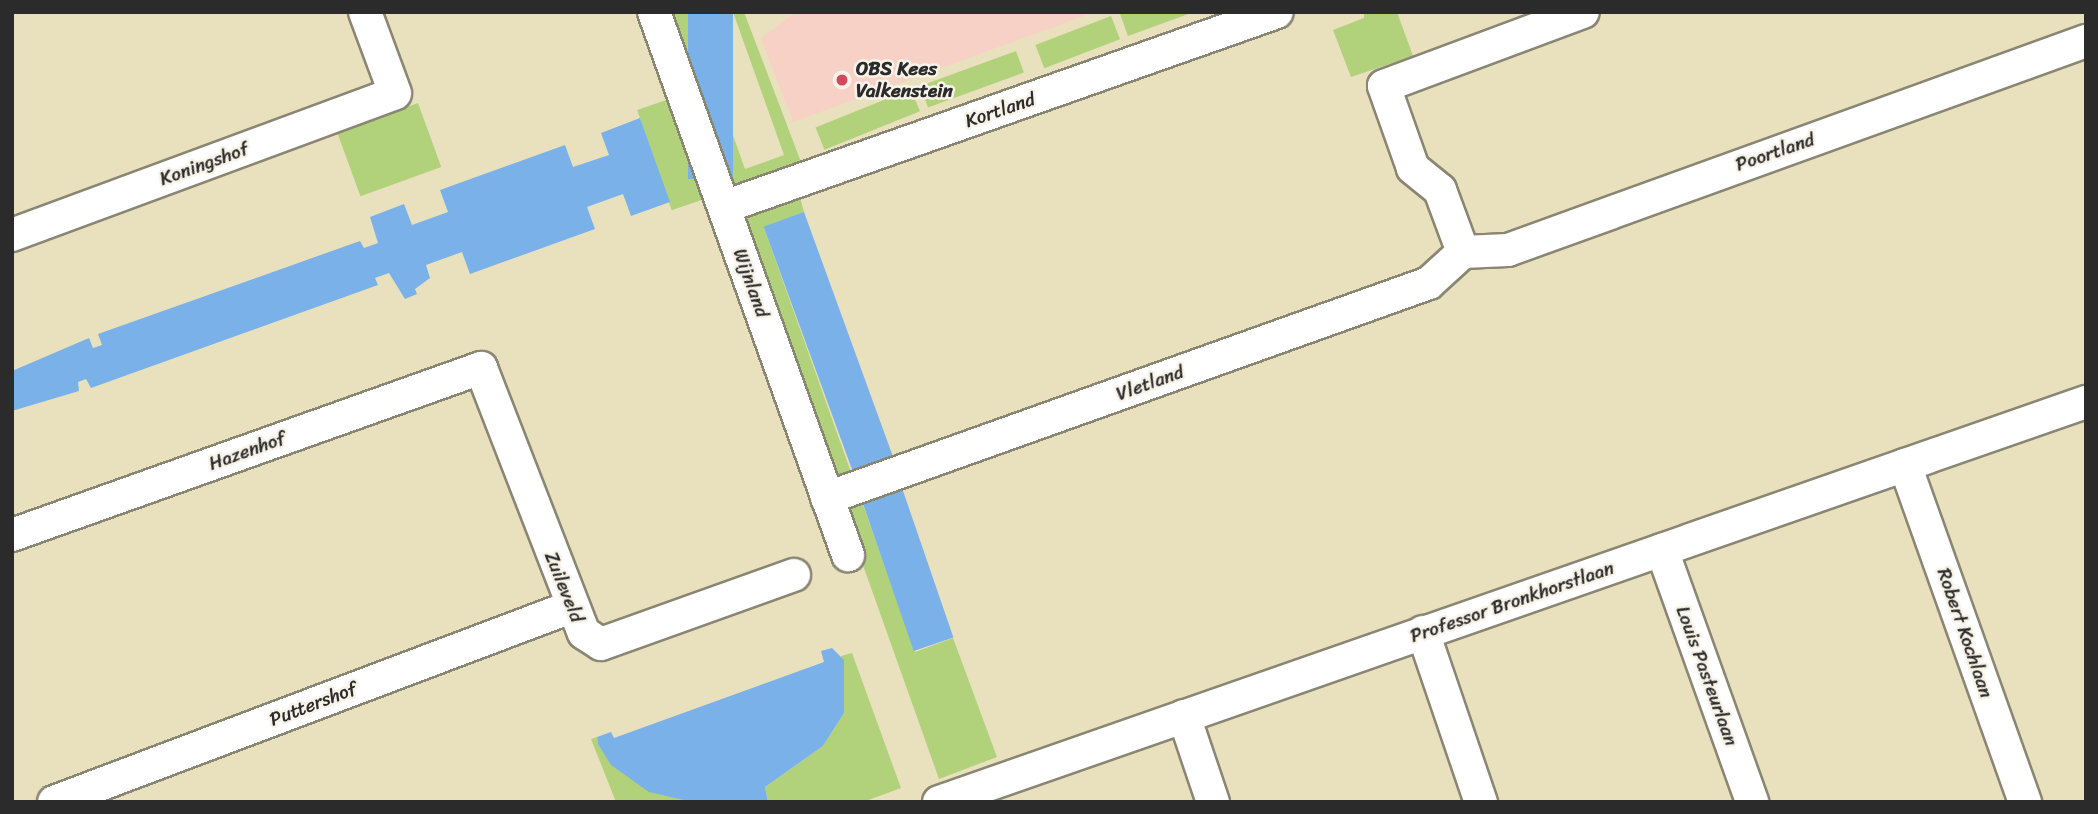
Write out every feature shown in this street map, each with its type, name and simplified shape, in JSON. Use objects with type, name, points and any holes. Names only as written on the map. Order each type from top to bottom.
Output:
[{"type":"street","name":"Koningshof","points":[[12,235],[395,93],[365,12]]},
{"type":"street","name":"Wijnland","points":[[653,12],[848,555]]},
{"type":"street","name":"Kortland","points":[[723,207],[1277,12]]},
{"type":"street","points":[[1463,253],[1440,190],[1413,169],[1384,86],[1583,12]]},
{"type":"street","name":"Poortland","points":[[1463,253],[1508,250],[2086,41]]},
{"type":"street","name":"Vletland","points":[[827,498],[1429,283],[1463,253]]},
{"type":"street","name":"Hazenhof","points":[[12,535],[481,368]]},
{"type":"street","name":"Zuileveld","points":[[481,368],[571,607],[584,633],[601,644],[794,575]]},
{"type":"street","name":"Professor Bronkhorstlaan","points":[[939,802],[2086,402]]},
{"type":"street","name":"Robert Kochlaan","points":[[1905,465],[2025,802]]},
{"type":"street","name":"Louis Pasteurlaan","points":[[1662,550],[1752,802]]},
{"type":"street","name":"Puttershof","points":[[54,802],[571,607]]},
{"type":"street","points":[[1423,632],[1481,802]]},
{"type":"street","points":[[1184,716],[1213,802]]},
{"type":"shaded area","name":"OBS Kees Valkenstein","points":[[796,12],[1095,12],[793,122],[761,38]]},
{"type":"green space","points":[[665,12],[689,12],[745,169],[784,155],[733,12],[744,12],[801,162],[728,189]]},
{"type":"green space","points":[[1194,12],[1128,36],[1120,14]]},
{"type":"green space","points":[[1364,12],[1397,12],[1413,56],[1351,77],[1333,30],[1364,18]]},
{"type":"green space","points":[[1111,16],[1120,39],[1044,68],[1035,45]]},
{"type":"green space","points":[[1016,51],[1024,73],[928,107],[920,86]]},
{"type":"green space","points":[[911,89],[920,111],[824,150],[816,128]]},
{"type":"green space","points":[[675,97],[710,197],[672,210],[637,110]]},
{"type":"green space","points":[[418,103],[441,167],[360,196],[337,132]]},
{"type":"green space","points":[[798,190],[804,212],[764,228],[852,475],[833,483],[736,213]]},
{"type":"green space","points":[[862,502],[915,652],[953,638],[997,757],[939,779],[843,509]]},
{"type":"green space","points":[[852,653],[901,788],[863,802],[768,802],[765,787],[823,746],[844,713],[841,656]]},
{"type":"green space","points":[[597,737],[598,744],[675,797],[693,802],[616,802],[591,739]]},
{"type":"water","points":[[688,12],[733,12],[733,179],[688,179]]},
{"type":"water","points":[[640,118],[670,202],[631,216],[623,194],[587,207],[595,229],[470,274],[462,252],[426,265],[430,278],[415,289],[417,294],[405,299],[389,273],[375,278],[378,285],[91,388],[86,379],[78,382],[79,391],[12,411],[12,371],[89,338],[93,348],[102,345],[98,334],[360,241],[364,248],[378,243],[370,217],[404,204],[412,225],[448,212],[440,190],[565,145],[573,167],[609,155],[601,133]]},
{"type":"water","points":[[804,212],[894,459],[854,474],[764,227]]},
{"type":"water","points":[[902,488],[953,637],[914,651],[862,502]]},
{"type":"water","points":[[832,648],[844,660],[844,713],[823,746],[765,787],[768,802],[693,802],[649,792],[611,765],[598,744],[597,737],[611,732],[614,738],[824,662],[821,651]]},
{"type":"place","name":"OBS Kees Valkenstein","points":[[842,80]]}]
